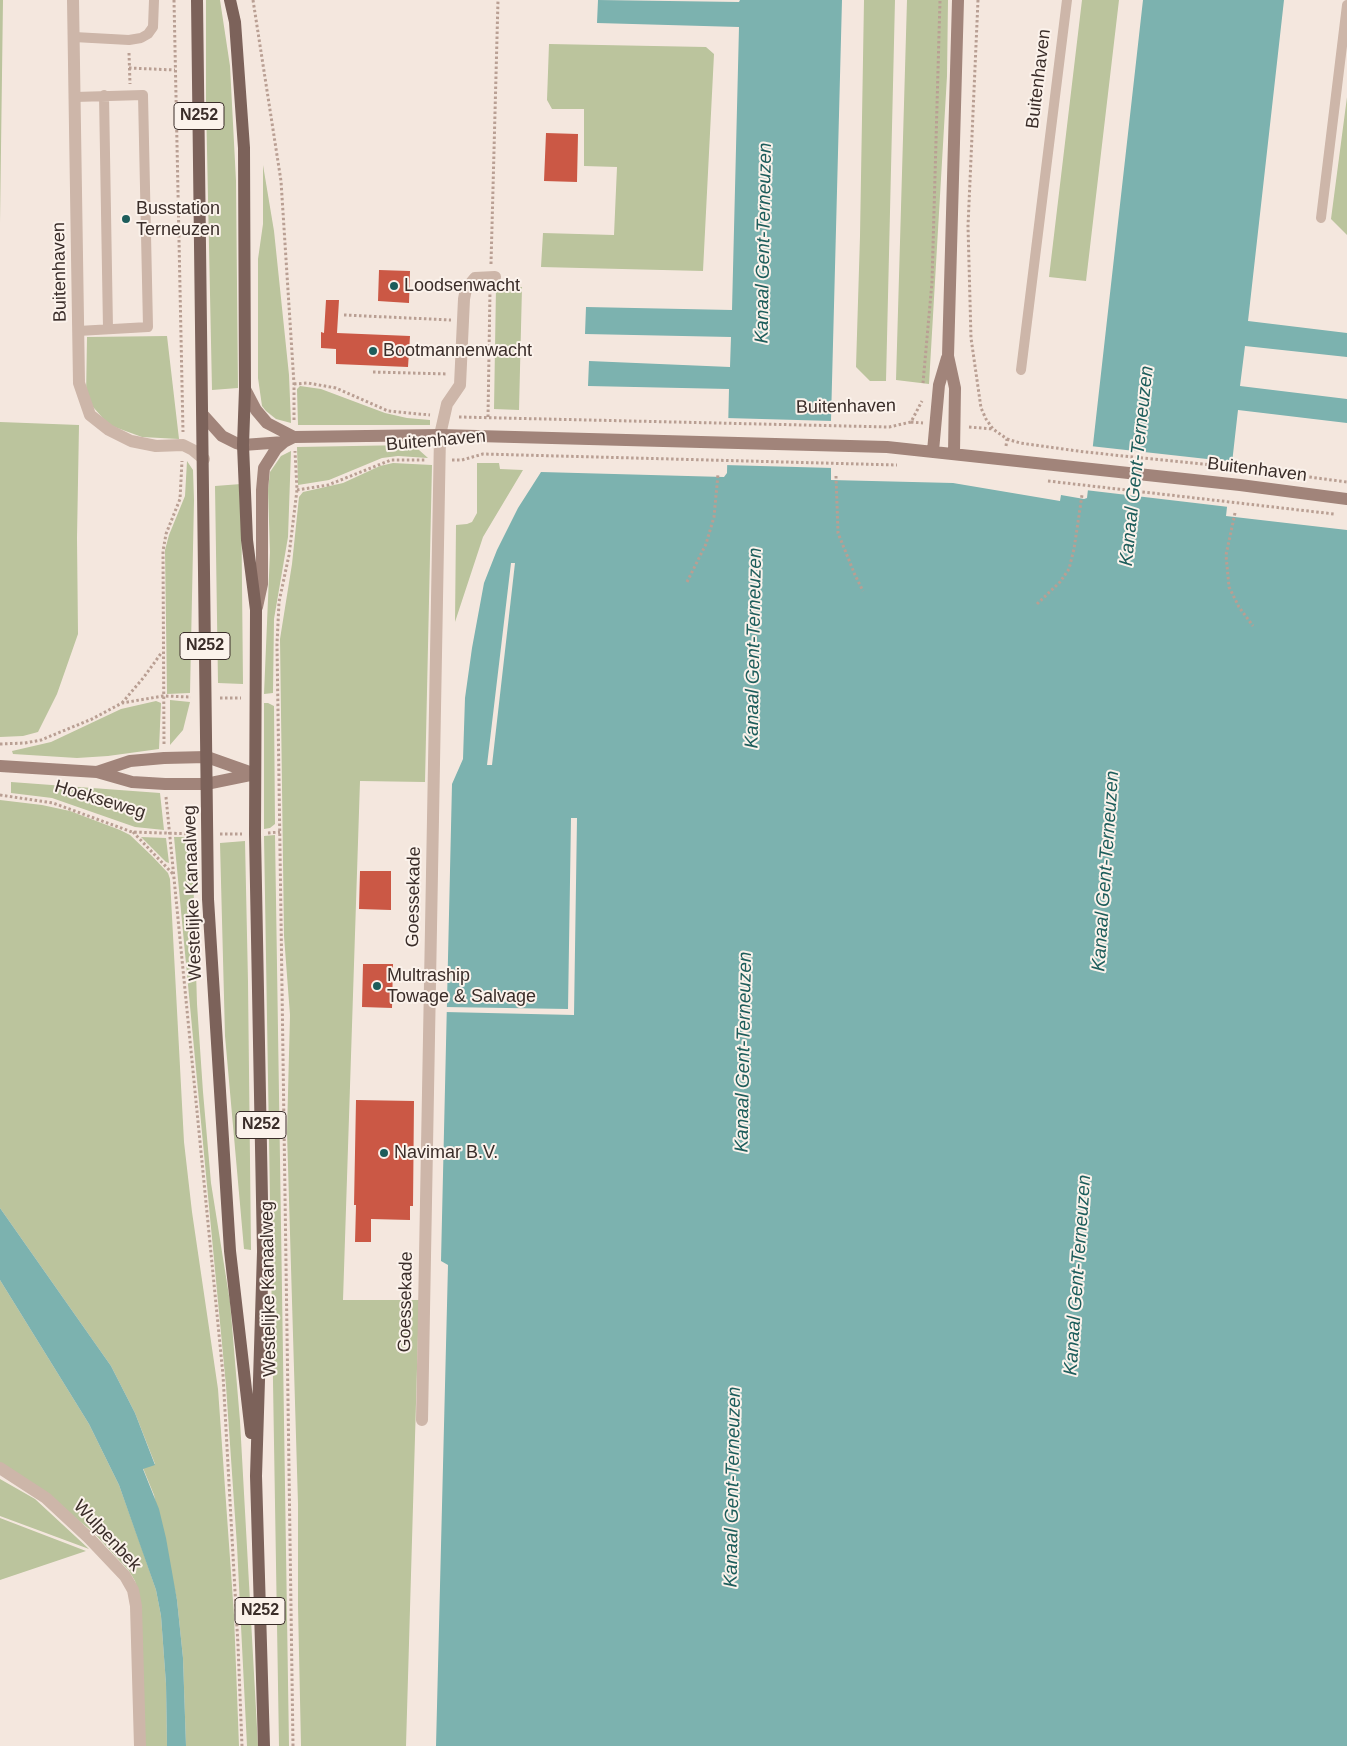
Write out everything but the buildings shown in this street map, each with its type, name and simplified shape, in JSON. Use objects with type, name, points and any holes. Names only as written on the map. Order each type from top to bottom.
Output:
[{"type":"main road","name":"N252","points":[[197,0],[204,416],[203,535],[207,757]]},
{"type":"main road","name":"Buitenhaven","points":[[230,0],[234,22],[244,148],[245,389],[243,444],[247,540],[256,610],[255,774]]},
{"type":"main road","points":[[954,453],[955,388],[948,356],[958,0]]},
{"type":"main road","points":[[933,451],[939,385],[948,356]]},
{"type":"main road","name":"Buitenhaven","points":[[245,389],[256,410],[267,423],[289,439]]},
{"type":"main road","name":"Buitenhaven","points":[[204,416],[222,436],[236,443],[243,444],[289,439],[440,435],[834,444],[954,453],[1347,499]]},
{"type":"main road","name":"Buitenhaven","points":[[256,610],[262,584],[262,490],[264,468],[276,449],[289,439]]},
{"type":"main road","name":"Hoekseweg","points":[[97,772],[130,761],[207,757],[255,774]]},
{"type":"main road","name":"Westelijke Kanaalweg","points":[[207,757],[209,908],[230,1251],[256,1476]]},
{"type":"main road","name":"Hoekseweg","points":[[0,766],[97,772],[132,782],[206,784],[255,774]]},
{"type":"main road","name":"Westelijke Kanaalweg","points":[[255,774],[263,1252],[256,1476],[264,1746]]},
{"type":"street","name":"Buitenhaven","points":[[73,0],[79,383],[90,415],[109,430],[131,441],[156,446],[183,445],[204,459]]},
{"type":"street","name":"Buitenhaven","points":[[440,435],[448,404],[460,384],[466,289],[475,278],[493,276]]},
{"type":"street","name":"Goessekade","points":[[422,1420],[440,435]]},
{"type":"street","name":"Wulpenbek","points":[[0,1468],[46,1498],[89,1538],[125,1576],[133,1590],[136,1606],[140,1746]]},
{"type":"lane","points":[[74,37],[129,40],[141,38],[148,34],[153,27],[154,0]]},
{"type":"lane","name":"Buitenhaven","points":[[1021,370],[1067,0]]},
{"type":"lane","points":[[1321,218],[1347,5]]},
{"type":"lane","points":[[104,95],[108,329]]},
{"type":"lane","points":[[75,96],[143,95],[148,327],[78,331]]},
{"type":"path","points":[[130,68],[175,70],[174,0]]},
{"type":"path","points":[[254,0],[281,181],[294,384],[289,439],[297,490],[289,555],[280,602],[277,644],[280,832]]},
{"type":"path","points":[[488,417],[493,276],[498,0]]},
{"type":"path","name":"Buitenhaven","points":[[294,384],[308,383],[336,388],[388,411],[445,416],[888,427],[910,422],[922,402],[932,282],[940,0]]},
{"type":"path","points":[[978,0],[968,226],[971,338],[981,408],[993,429]]},
{"type":"path","points":[[344,315],[463,320]]},
{"type":"path","points":[[373,372],[460,374]]},
{"type":"path","name":"Buitenhaven","points":[[1007,439],[1020,443],[1085,452],[1241,468],[1347,482]]},
{"type":"path","name":"Buitenhaven","points":[[297,490],[328,485],[391,460],[462,460],[483,454],[902,465]]},
{"type":"path","points":[[687,582],[706,544],[714,517],[718,474]]},
{"type":"path","points":[[836,476],[838,532],[863,591]]},
{"type":"path","name":"Buitenhaven","points":[[1080,485],[1338,514]]},
{"type":"path","points":[[1037,604],[1060,582],[1069,569],[1082,495]]},
{"type":"path","points":[[1235,513],[1226,555],[1229,587],[1239,607],[1252,626]]},
{"type":"path","points":[[122,703],[144,677],[162,651]]},
{"type":"path","points":[[0,744],[41,740],[92,720],[122,703],[163,696],[256,699]]},
{"type":"path","name":"Hoekseweg","points":[[0,795],[53,803],[132,832],[255,834],[280,832]]},
{"type":"path","name":"Westelijke Kanaalweg","points":[[132,832],[173,874]]},
{"type":"path","name":"Westelijke Kanaalweg","points":[[280,832],[293,1746]]},
{"type":"path","name":"Westelijke Kanaalweg","points":[[168,833],[222,1375],[238,1635],[242,1746]]},
{"type":"green space","points":[[0,0],[3,0],[0,223]]},
{"type":"green space","points":[[206,0],[220,0],[230,66],[236,181],[238,388],[212,390],[206,102]]},
{"type":"green space","points":[[864,0],[895,0],[886,381],[870,381],[856,367]]},
{"type":"green space","points":[[907,0],[948,0],[947,76],[929,384],[896,380]]},
{"type":"green space","points":[[1082,0],[1119,0],[1086,281],[1049,277]]},
{"type":"green space","points":[[549,44],[706,47],[714,54],[703,271],[541,267],[543,233],[614,235],[617,167],[584,166],[584,109],[552,109],[547,100]]},
{"type":"green space","points":[[1347,97],[1347,235],[1331,219]]},
{"type":"green space","points":[[263,165],[274,231],[289,375],[291,423],[276,419],[262,406],[258,378],[258,259],[263,224]]},
{"type":"green space","points":[[496,287],[522,287],[519,410],[494,409]]},
{"type":"green space","points":[[167,336],[179,439],[142,437],[109,425],[86,399],[87,337]]},
{"type":"green space","points":[[300,386],[321,389],[385,413],[407,418],[430,420],[430,425],[298,425],[297,389]]},
{"type":"green space","points":[[0,422],[79,425],[78,634],[57,694],[38,732],[23,736],[0,737]]},
{"type":"green space","points":[[409,445],[419,450],[428,458],[398,456],[382,458],[329,480],[298,485],[297,447]]},
{"type":"green space","points":[[291,451],[288,537],[274,619],[273,693],[264,694],[270,552],[268,490],[270,472],[281,456]]},
{"type":"green space","points":[[187,461],[193,470],[194,500],[190,693],[167,694],[165,550],[185,496]]},
{"type":"green space","points":[[393,463],[432,465],[425,782],[360,781],[343,1300],[419,1300],[406,1746],[301,1746],[298,1504],[287,1132],[290,1015],[284,936],[280,639],[292,564],[299,497],[303,492],[343,483],[380,466]]},
{"type":"green space","points":[[477,463],[499,463],[500,469],[523,470],[483,537],[455,622],[456,525],[472,522],[477,513]]},
{"type":"green space","points":[[241,484],[243,684],[218,683],[215,486]]},
{"type":"green space","points":[[170,700],[190,702],[183,730],[170,745]]},
{"type":"green space","points":[[156,701],[161,703],[159,749],[77,758],[13,754],[12,751],[51,742],[121,709]]},
{"type":"green space","points":[[264,703],[274,706],[275,824],[270,828],[264,829]]},
{"type":"green space","points":[[11,782],[160,793],[164,830],[135,827],[52,798],[11,793]]},
{"type":"green space","points":[[0,800],[42,805],[70,811],[120,830],[130,835],[152,856],[168,873],[170,879],[184,1142],[192,1212],[218,1389],[234,1615],[239,1746],[186,1746],[183,1658],[177,1600],[154,1495],[143,1468],[155,1464],[135,1413],[111,1366],[0,1208]]},
{"type":"green space","points":[[275,835],[289,1746],[279,1746],[264,836]]},
{"type":"green space","points":[[141,837],[166,838],[169,863],[166,862]]},
{"type":"green space","points":[[174,837],[192,837],[197,1004],[203,1092],[211,1183],[230,1302],[240,1421],[258,1746],[247,1746],[237,1546],[226,1386]]},
{"type":"green space","points":[[245,841],[251,1250],[244,1249],[225,1036],[220,843]]},
{"type":"green space","points":[[0,1280],[89,1424],[119,1485],[142,1549],[156,1590],[161,1616],[166,1684],[167,1746],[141,1746],[137,1589],[135,1581],[129,1571],[93,1532],[39,1489],[0,1463]]},
{"type":"green space","points":[[0,1479],[35,1499],[89,1549],[0,1516]]},
{"type":"green space","points":[[0,1518],[86,1551],[0,1580]]},
{"type":"water","name":"Kanaal Gent-Terneuzen","points":[[598,0],[739,2],[740,0],[842,0],[831,480],[953,483],[1060,501],[1061,495],[1087,498],[1143,0],[1284,0],[1248,321],[1347,333],[1347,357],[1245,346],[1240,386],[1347,399],[1347,423],[1238,410],[1226,516],[1347,530],[1347,1746],[436,1746],[448,1265],[441,1261],[452,784],[463,759],[465,698],[484,583],[497,550],[518,508],[541,472],[724,477],[727,473],[729,389],[588,386],[589,361],[730,367],[731,337],[585,334],[586,307],[732,310],[739,27],[597,23]]},
{"type":"water","points":[[0,1208],[111,1366],[135,1413],[155,1465],[143,1469],[159,1509],[177,1600],[183,1658],[186,1746],[167,1746],[166,1684],[161,1616],[156,1590],[119,1485],[89,1424],[0,1280]]},
{"type":"pier","points":[[726,418],[833,421],[833,468],[724,465]]},
{"type":"pier","points":[[1090,446],[1234,462],[1229,507],[1085,490]]},
{"type":"pier","points":[[511,563],[515,563],[492,765],[487,765]]},
{"type":"pier","points":[[571,818],[577,818],[574,1015],[445,1012],[445,1007],[568,1009]]},
{"type":"place","name":"Busstation Terneuzen","points":[[126,219]]},
{"type":"place","name":"Loodsenwacht","points":[[394,286]]},
{"type":"place","name":"Bootmannenwacht","points":[[373,351]]},
{"type":"place","name":"Multraship Towage & Salvage","points":[[377,986]]},
{"type":"place","name":"Navimar B.V.","points":[[384,1153]]}]
